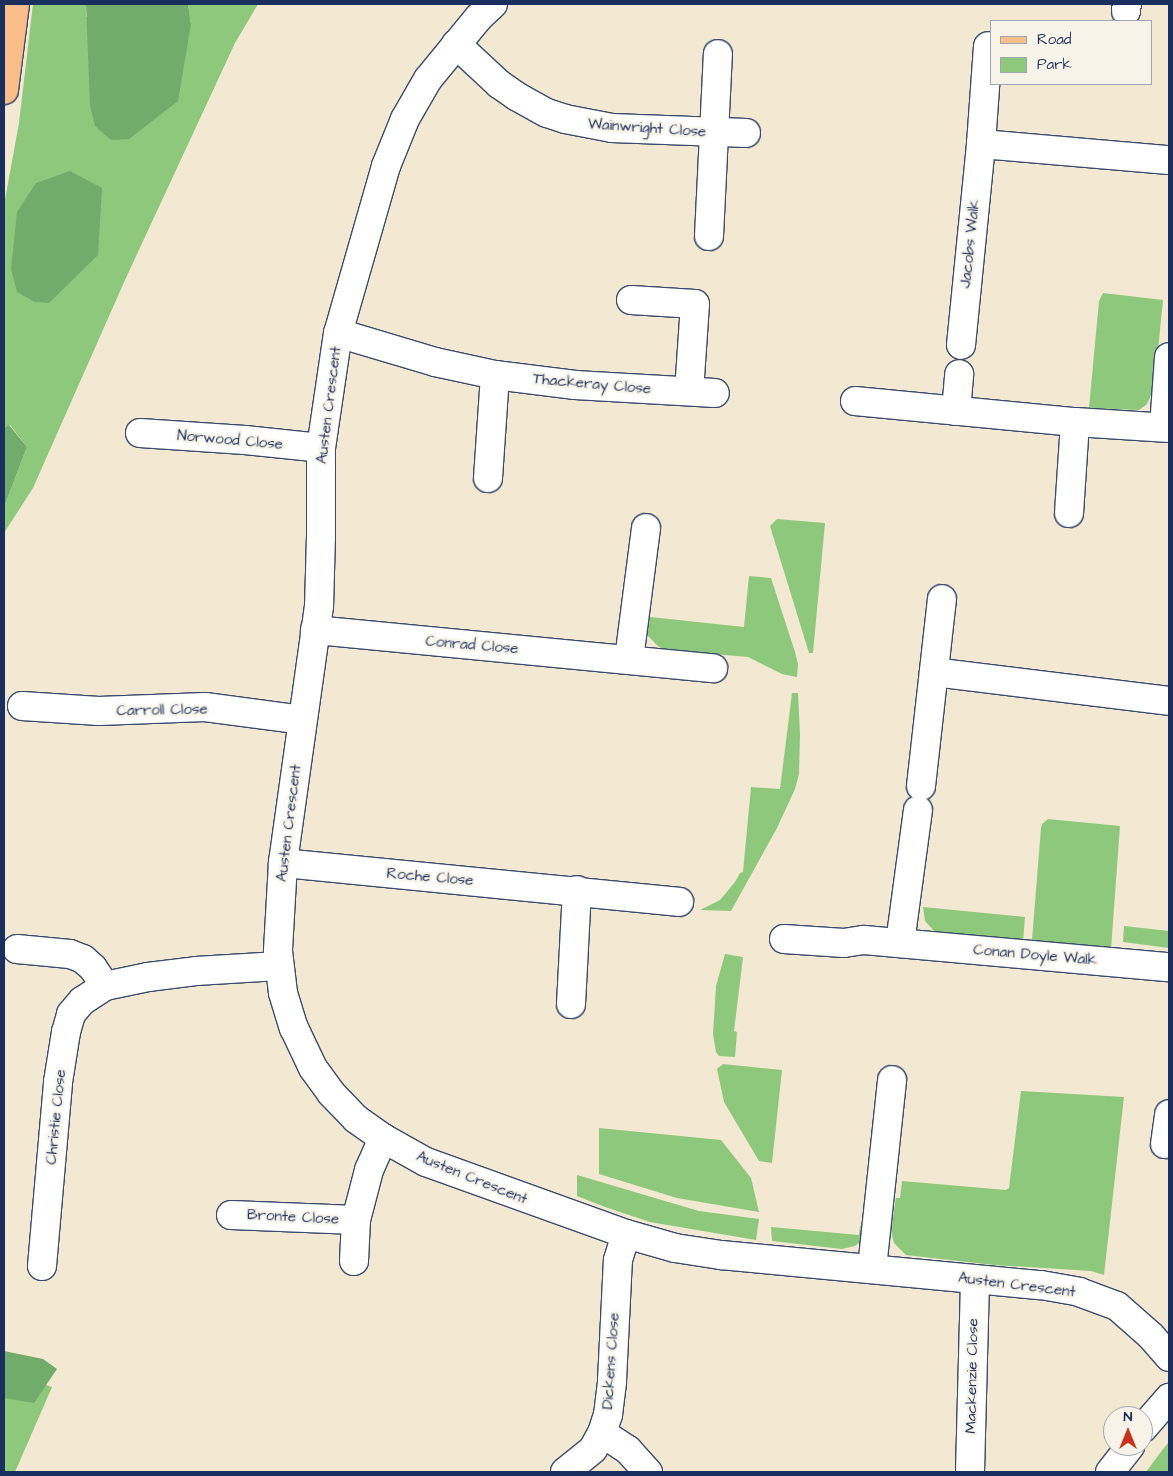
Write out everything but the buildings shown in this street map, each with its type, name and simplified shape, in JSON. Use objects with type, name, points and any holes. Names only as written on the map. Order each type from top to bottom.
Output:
[{"type":"main road","points":[[4,90],[14,4]]},
{"type":"street","name":"Austen Crescent","points":[[493,4],[456,44],[428,79],[414,103],[386,166],[338,333],[321,448],[322,536],[319,606],[283,863],[279,966],[283,993],[294,1028],[313,1068],[332,1093],[356,1119],[382,1138],[426,1162],[626,1234],[675,1248],[721,1254],[872,1268],[975,1281],[1041,1285],[1079,1292],[1117,1306],[1151,1336],[1169,1356]]},
{"type":"street","name":"Wainwright Close","points":[[456,44],[500,84],[547,114],[586,124],[612,128],[746,133]]},
{"type":"street","name":"Jacobs Walk","points":[[961,345],[981,144],[988,46]]},
{"type":"street","name":"Wainwright Close","points":[[708,236],[718,54]]},
{"type":"street","points":[[981,144],[1169,160]]},
{"type":"street","name":"Thackeray Close","points":[[338,333],[435,362],[496,375],[575,385],[702,392],[695,304],[631,300]]},
{"type":"street","points":[[856,401],[1075,422],[1166,427],[1169,357]]},
{"type":"street","points":[[956,411],[959,374]]},
{"type":"street","points":[[488,478],[496,375]]},
{"type":"street","points":[[1069,513],[1075,422]]},
{"type":"street","name":"Norwood Close","points":[[140,433],[245,440],[321,448]]},
{"type":"street","points":[[629,659],[646,528]]},
{"type":"street","points":[[900,943],[942,599]]},
{"type":"street","name":"Conrad Close","points":[[315,630],[713,668]]},
{"type":"street","points":[[934,672],[1169,701]]},
{"type":"street","name":"Carroll Close","points":[[22,706],[99,711],[204,707],[302,720]]},
{"type":"street","name":"Roche Close","points":[[283,863],[577,890],[680,902]]},
{"type":"street","points":[[571,1004],[577,890]]},
{"type":"street","name":"Conan Doyle Walk","points":[[784,939],[844,943],[864,940],[1169,967]]},
{"type":"street","points":[[17,949],[70,954],[83,959],[93,968],[105,986]]},
{"type":"street","name":"Christie Close","points":[[42,1266],[58,1082],[66,1032],[71,1014],[82,1001],[105,986],[187,972],[279,966]]},
{"type":"street","points":[[872,1268],[892,1080]]},
{"type":"street","points":[[1165,1144],[1169,1114]]},
{"type":"street","name":"Bronte Close","points":[[354,1261],[356,1220],[369,1170],[382,1138]]},
{"type":"street","name":"Bronte Close","points":[[231,1215],[356,1220]]},
{"type":"street","name":"Dickens Close","points":[[565,1472],[593,1448],[602,1434],[608,1415],[612,1381],[618,1260],[626,1234]]},
{"type":"street","name":"Mackenzie Close","points":[[970,1472],[975,1281]]},
{"type":"street","points":[[1153,1416],[1169,1398]]},
{"type":"street","points":[[602,1434],[628,1450],[648,1472]]},
{"type":"street","points":[[1110,1472],[1122,1456]]},
{"type":"green space","points":[[33,4],[86,4],[86,17],[191,24],[188,4],[258,4],[235,43],[125,280],[33,488],[4,533],[4,507],[27,447],[10,425],[4,428],[4,205],[19,123]]},
{"type":"green space","points":[[86,4],[188,4],[191,24],[178,101],[129,139],[111,140],[95,126],[90,106]]},
{"type":"green space","points":[[70,171],[102,188],[98,255],[49,303],[35,302],[17,292],[11,269],[17,212],[36,183]]},
{"type":"green space","points":[[1103,293],[1163,300],[1155,380],[1150,398],[1146,405],[1139,410],[1089,408],[1099,301]]},
{"type":"green space","points":[[9,425],[27,447],[4,507],[4,428]]},
{"type":"green space","points":[[777,519],[825,523],[813,653],[809,653],[770,526]]},
{"type":"green space","points":[[749,576],[771,578],[795,652],[798,664],[797,677],[782,674],[748,657],[668,650],[659,647],[647,635],[641,616],[744,627]]},
{"type":"green space","points":[[792,693],[798,693],[800,734],[799,774],[795,789],[777,828],[731,911],[700,910],[720,900],[740,873],[743,872],[751,787],[780,789]]},
{"type":"green space","points":[[1048,819],[1120,826],[1111,949],[1032,940],[1041,828],[1042,824]]},
{"type":"green space","points":[[923,907],[1025,917],[1023,941],[934,931],[925,921]]},
{"type":"green space","points":[[1124,926],[1169,931],[1169,948],[1123,942]]},
{"type":"green space","points":[[725,954],[743,957],[734,1031],[737,1032],[735,1057],[719,1056],[716,1052],[713,1034],[716,986]]},
{"type":"green space","points":[[723,1064],[782,1070],[772,1163],[759,1161],[724,1102],[717,1069]]},
{"type":"green space","points":[[1021,1091],[1124,1097],[1104,1275],[1091,1271],[994,1265],[906,1255],[894,1243],[891,1231],[896,1198],[900,1198],[902,1181],[1006,1190],[1009,1188]]},
{"type":"green space","points":[[599,1128],[721,1140],[751,1178],[759,1212],[677,1198],[599,1174]]},
{"type":"green space","points":[[577,1175],[699,1211],[759,1219],[756,1240],[650,1222],[605,1207],[577,1196]]},
{"type":"green space","points":[[860,1226],[869,1227],[860,1242],[855,1246],[842,1249],[772,1241],[771,1227],[859,1235]]},
{"type":"green space","points":[[4,1351],[43,1359],[57,1369],[34,1403],[4,1398]]},
{"type":"green space","points":[[4,1371],[52,1387],[15,1472],[4,1472]]},
{"type":"green space","points":[[1169,1442],[1169,1472],[1146,1472],[1163,1449]]}]
